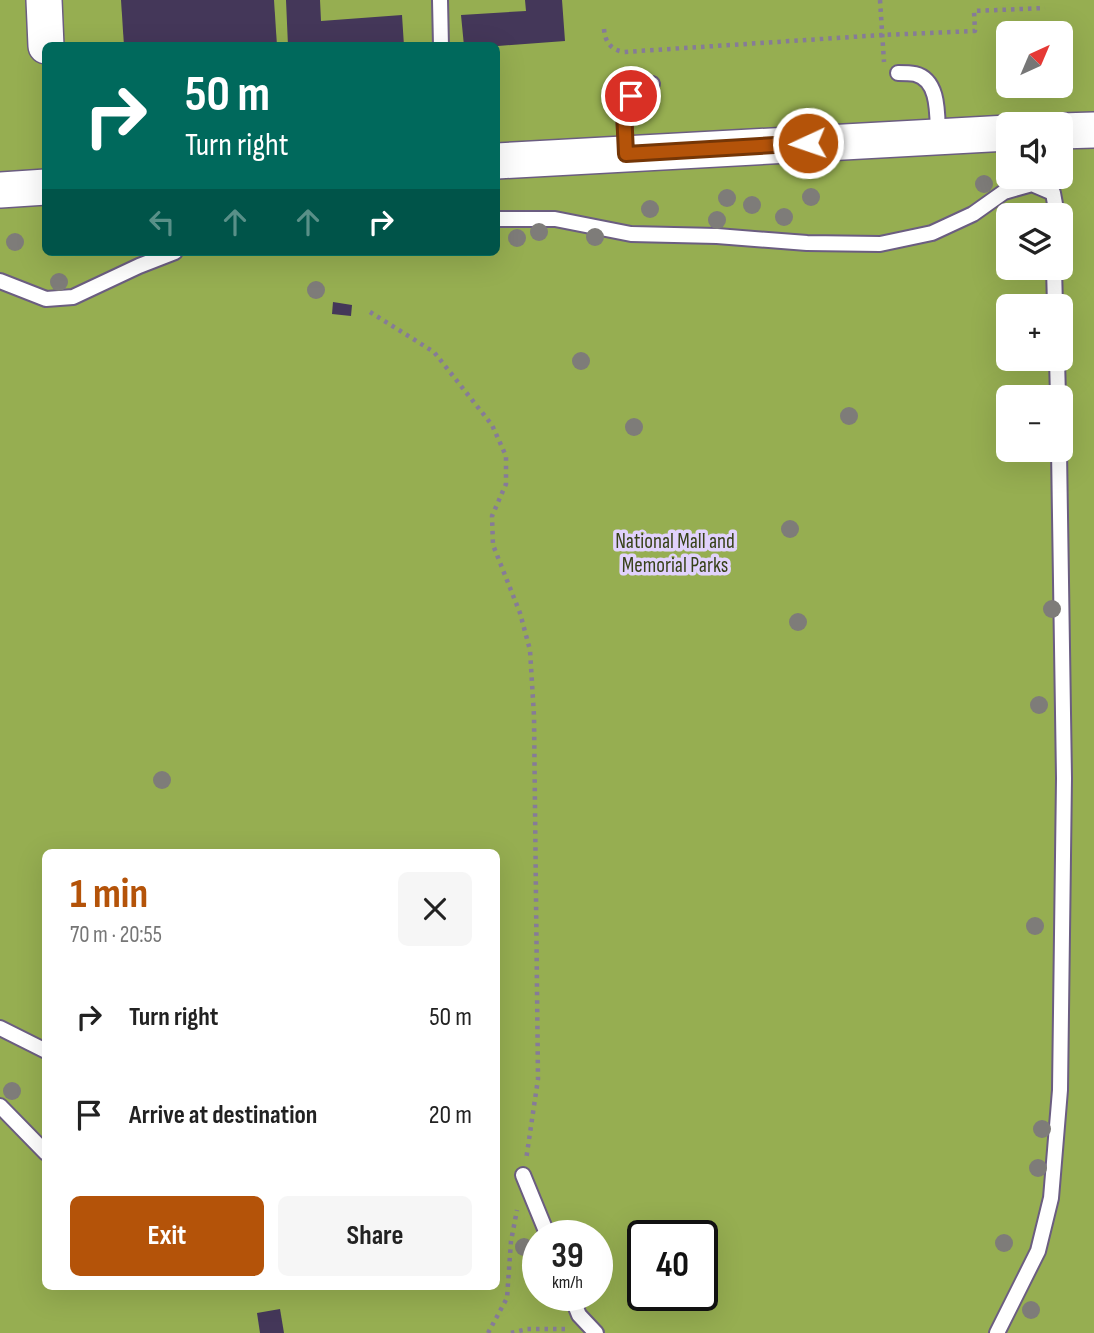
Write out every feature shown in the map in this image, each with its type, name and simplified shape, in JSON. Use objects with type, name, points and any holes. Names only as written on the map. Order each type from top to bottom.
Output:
[{"type":"street","points":[[44,0],[46,42]]},
{"type":"street","points":[[1073,131],[1094,130]]},
{"type":"street","points":[[500,161],[996,134]]},
{"type":"street","points":[[0,190],[42,187]]},
{"type":"lane","points":[[440,0],[441,42]]},
{"type":"lane","points":[[891,73],[921,76],[930,85],[934,95],[938,136]]},
{"type":"lane","points":[[626,154],[624,110],[631,96],[652,84]]},
{"type":"lane","points":[[500,219],[555,219],[631,234],[880,244],[932,233],[973,214],[1004,192],[1032,184],[1054,193],[1056,203]]},
{"type":"lane","points":[[0,281],[46,299],[74,297],[164,256]]},
{"type":"lane","points":[[997,1333],[1038,1251],[1051,1198],[1060,1090],[1065,778],[1059,462]]},
{"type":"lane","points":[[0,1028],[42,1049]]},
{"type":"lane","points":[[0,1106],[42,1149]]},
{"type":"lane","points":[[523,1175],[541,1220]]},
{"type":"lane","points":[[577,1311],[595,1331]]},
{"type":"path","points":[[880,0],[882,35],[891,73]]},
{"type":"path","points":[[604,29],[610,46],[624,52],[975,31],[974,11],[1045,8]]},
{"type":"path","points":[[370,312],[434,352],[492,425],[506,456],[506,484],[492,516],[493,545],[520,613],[530,650],[534,716],[538,1079],[511,1241],[507,1298],[488,1333]]},
{"type":"path","points":[[511,1333],[527,1329],[595,1331]]},
{"type":"green space","name":"National Mall and Memorial Parks","points":[[0,0],[1094,0],[1094,1333],[0,1333]]},
{"type":"building","points":[[121,0],[274,0],[277,42],[124,42]]},
{"type":"building","points":[[286,0],[320,0],[321,21],[402,15],[404,42],[288,42]]},
{"type":"building","points":[[525,0],[562,0],[565,41],[500,46],[500,42],[464,42],[461,15],[526,11]]},
{"type":"building","points":[[333,302],[352,305],[351,316],[332,314]]},
{"type":"building","points":[[280,1309],[284,1333],[260,1333],[257,1313]]},
{"type":"route","points":[[631,96],[624,110],[626,154],[808,143]]}]
